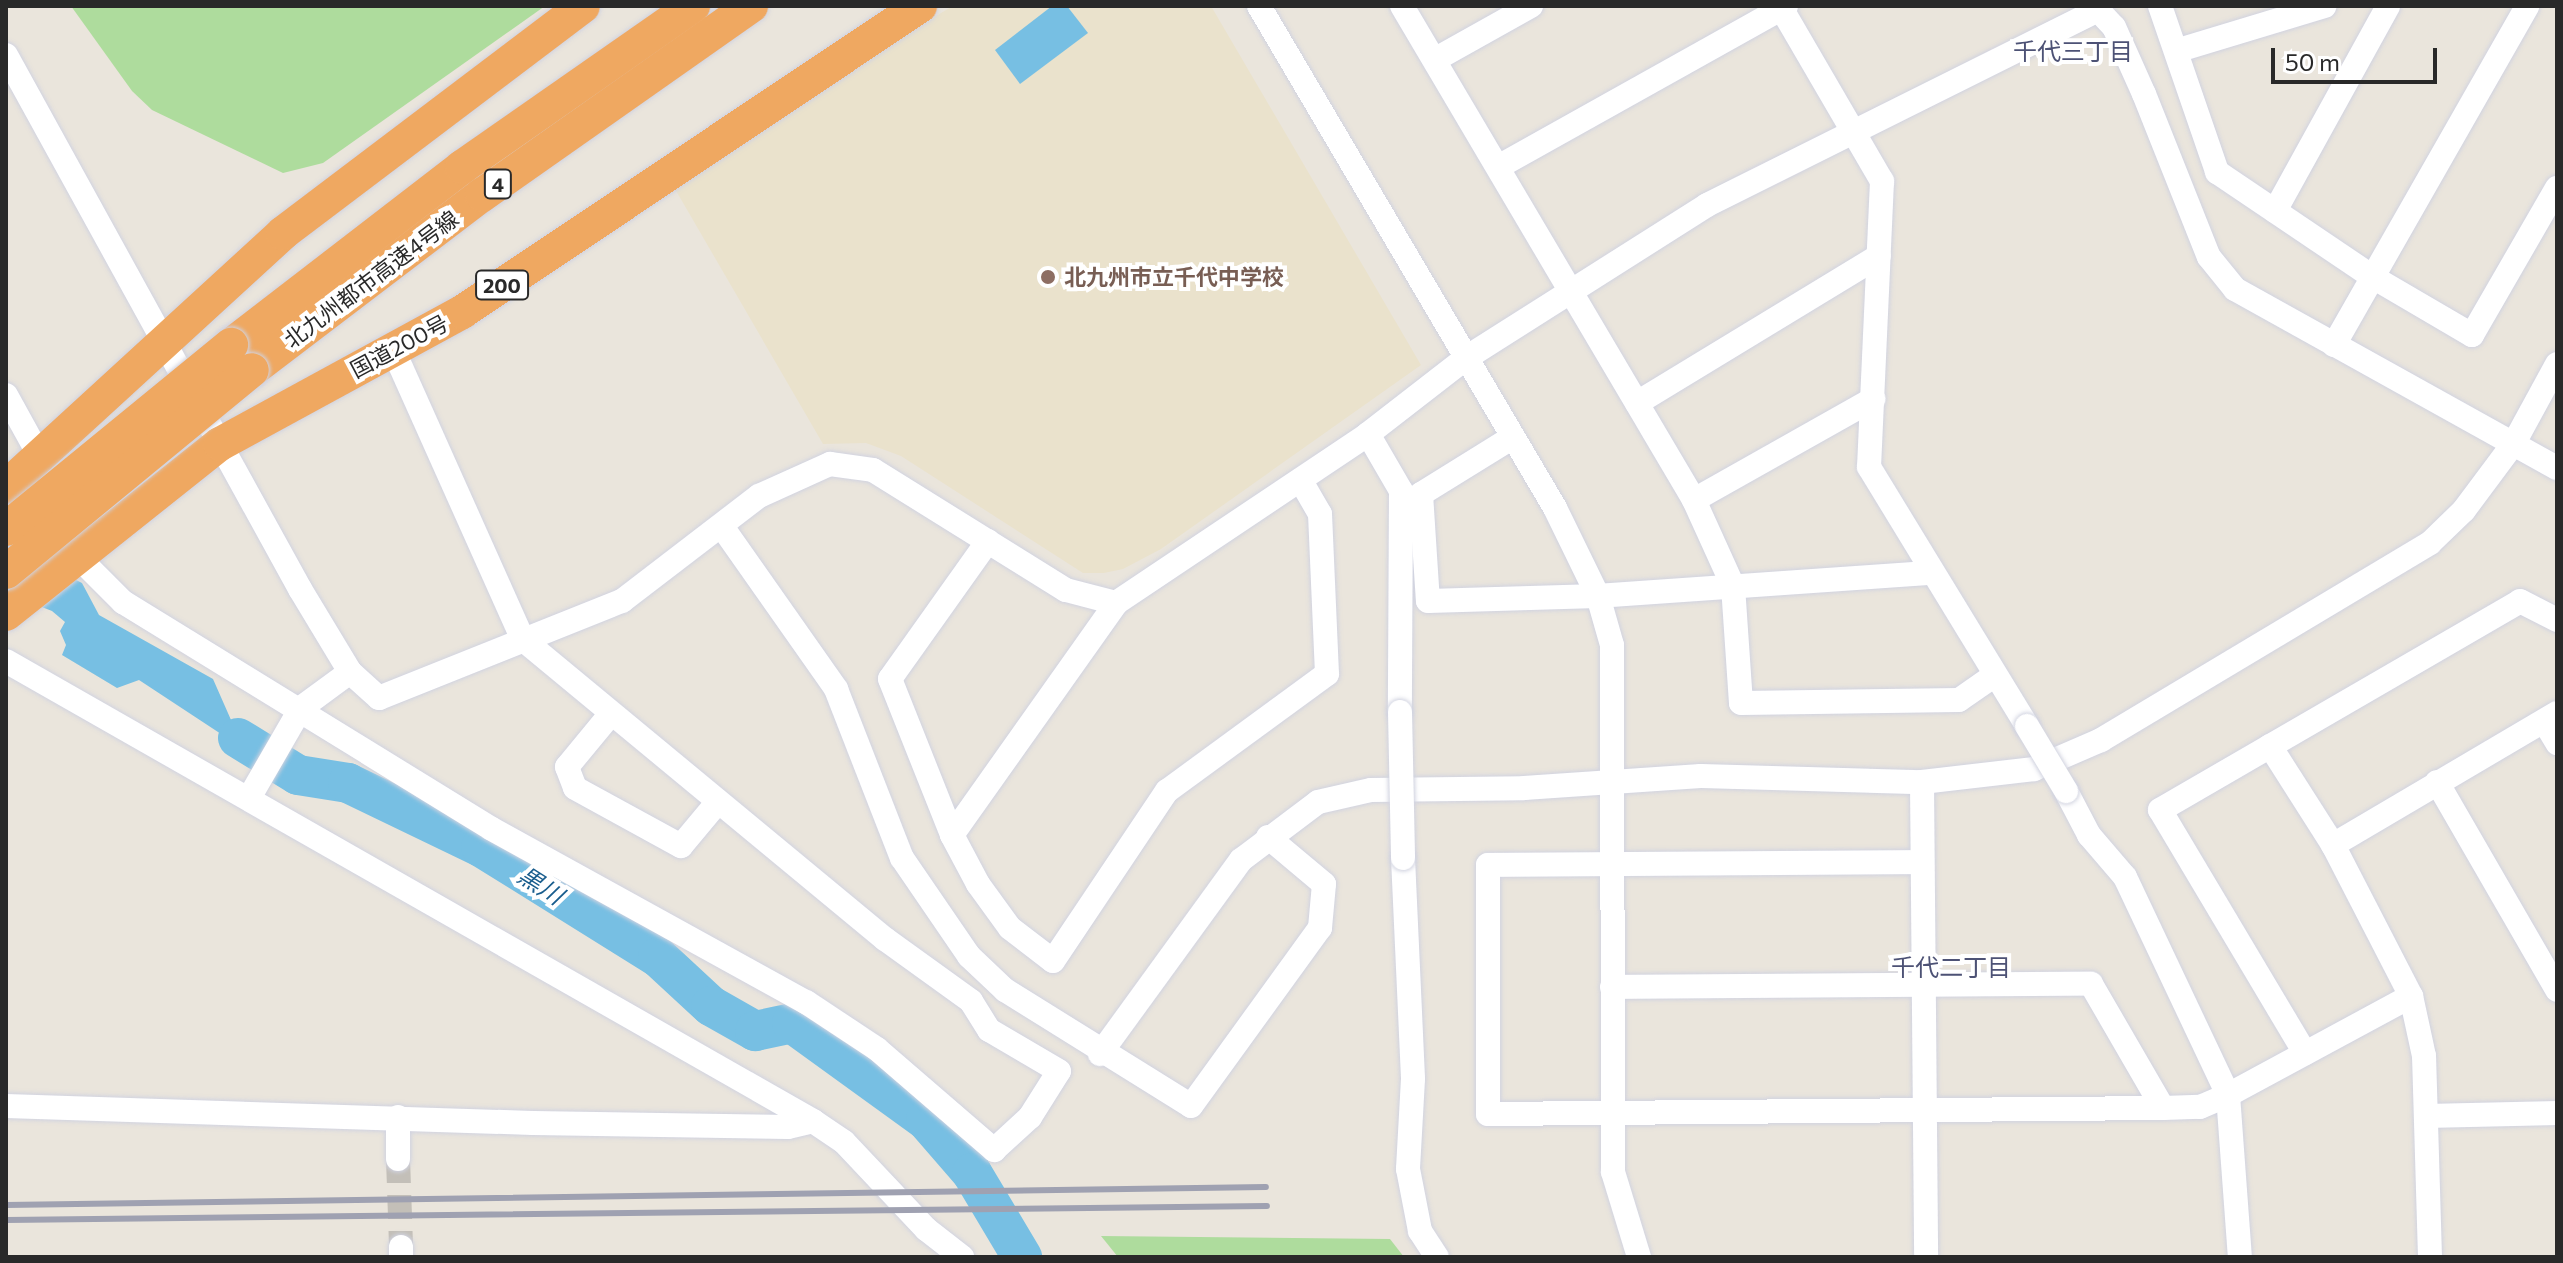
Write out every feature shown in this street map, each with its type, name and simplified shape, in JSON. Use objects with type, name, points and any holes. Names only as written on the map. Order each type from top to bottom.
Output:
[{"type":"highway","points":[[6,487],[283,233],[583,6]]},
{"type":"highway","name":"北九州都市高速4号線","points":[[6,572],[242,358],[462,167],[693,6]]},
{"type":"highway","name":"北九州都市高速4号線","points":[[6,529],[242,358],[482,195],[751,6]]},
{"type":"highway","name":"国道200号","points":[[6,614],[220,444],[462,312],[920,6]]},
{"type":"street","points":[[1259,6],[1513,437],[1598,596],[1612,645],[1613,1172],[1639,1257]]},
{"type":"street","points":[[1402,6],[1694,500],[1733,586],[1741,703],[1959,700],[1995,675]]},
{"type":"street","points":[[1436,59],[1531,6]]},
{"type":"street","points":[[2160,6],[2179,50],[2217,172],[2371,276],[2472,335],[2557,188]]},
{"type":"street","points":[[2179,50],[2325,6]]},
{"type":"street","points":[[2275,211],[2388,6]]},
{"type":"street","points":[[2334,345],[2527,6]]},
{"type":"street","points":[[1498,167],[1783,7],[1850,131],[1882,181],[1869,467],[1930,573],[2066,791],[2089,835],[2125,877],[2228,1095],[2240,1257]]},
{"type":"street","points":[[952,835],[1116,603],[1368,434],[1466,358],[1707,205],[2075,12],[2098,10],[2114,27],[2209,257],[2235,289],[2557,468]]},
{"type":"street","points":[[6,55],[15,95],[166,343],[350,672],[379,698],[622,601],[723,528],[759,496],[830,464],[873,470],[1066,590],[1116,603]]},
{"type":"street","points":[[1637,403],[1879,256]]},
{"type":"street","points":[[6,513],[74,557],[123,602],[298,714],[492,829],[806,1002],[877,1049],[994,1150],[1030,1117],[1059,1071],[989,1030],[971,1001],[885,939],[609,716],[523,640],[393,350]]},
{"type":"street","points":[[1100,1054],[1241,860],[1318,802],[1371,790],[1611,783],[1701,776],[1922,782],[2034,769],[2101,740],[2351,595],[2430,543],[2464,510],[2514,443],[2557,364]]},
{"type":"street","points":[[6,395],[39,455]]},
{"type":"street","points":[[1694,500],[1873,399]]},
{"type":"street","points":[[1368,434],[1401,491],[1400,712],[1413,1079],[1408,1169],[1420,1231],[1437,1257]]},
{"type":"street","points":[[1513,437],[1421,494],[1428,601],[1598,596],[1930,573]]},
{"type":"street","points":[[988,541],[890,679],[952,835],[1010,928],[1053,961],[1167,791],[1327,674],[1320,514],[1300,480]]},
{"type":"street","points":[[723,528],[836,689],[902,858],[932,907],[969,956],[1005,990],[1100,1054],[1191,1106],[1320,928],[1324,884],[1268,837]]},
{"type":"street","points":[[2305,1053],[2160,810],[2520,601],[2557,620]]},
{"type":"street","points":[[6,661],[252,793],[813,1121],[844,1142],[926,1229],[962,1257]]},
{"type":"street","points":[[252,793],[298,714],[350,672]]},
{"type":"street","points":[[609,716],[567,767],[575,788],[681,846],[717,803]]},
{"type":"street","points":[[2333,845],[2550,717],[2557,743]]},
{"type":"street","points":[[2270,746],[2333,845],[2411,996],[2424,1056],[2430,1257]]},
{"type":"street","points":[[1922,782],[1920,862],[1926,1257]]},
{"type":"street","points":[[2437,782],[2557,990]]},
{"type":"street","points":[[1920,862],[1488,865],[1488,1114],[2200,1107],[2228,1095],[2411,996]]},
{"type":"street","points":[[1612,987],[2091,984],[2163,1108]]},
{"type":"street","points":[[6,1106],[788,1127],[813,1121]]},
{"type":"street","points":[[2427,1116],[2557,1113]]},
{"type":"street","points":[[398,1117],[398,1159]]},
{"type":"shaded area","name":"北九州市立千代中学校","points":[[953,6],[1211,6],[1421,365],[1161,549],[1123,569],[1104,573],[1083,573],[901,456],[866,443],[823,444],[675,189],[867,56]]},
{"type":"green space","points":[[71,6],[545,6],[323,163],[283,173],[152,110],[132,91]]},
{"type":"green space","points":[[1101,1236],[1390,1239],[1404,1257],[1118,1257]]},
{"type":"water","points":[[1052,6],[1067,6],[1088,33],[1020,84],[995,50]]},
{"type":"water","points":[[6,544],[82,583],[99,615],[213,679],[235,729],[268,753],[262,761],[139,680],[117,688],[62,655],[66,645],[60,631],[65,622],[52,611],[6,593]]},
{"type":"waterway","name":"黒川","points":[[238,738],[298,775],[348,783],[481,847],[658,957],[711,1006],[755,1031],[792,1023],[926,1120],[972,1173],[1022,1257]]},
{"type":"tunnel","points":[[398,1159],[401,1247]]},
{"type":"railway","points":[[6,1205],[1266,1187]]},
{"type":"railway","points":[[6,1220],[1267,1206]]},
{"type":"place","name":"北九州市立千代中学校","points":[[1048,277]]},
{"type":"district","name":"千代三丁目","points":[[2073,51]]},
{"type":"district","name":"千代二丁目","points":[[1951,967]]}]
